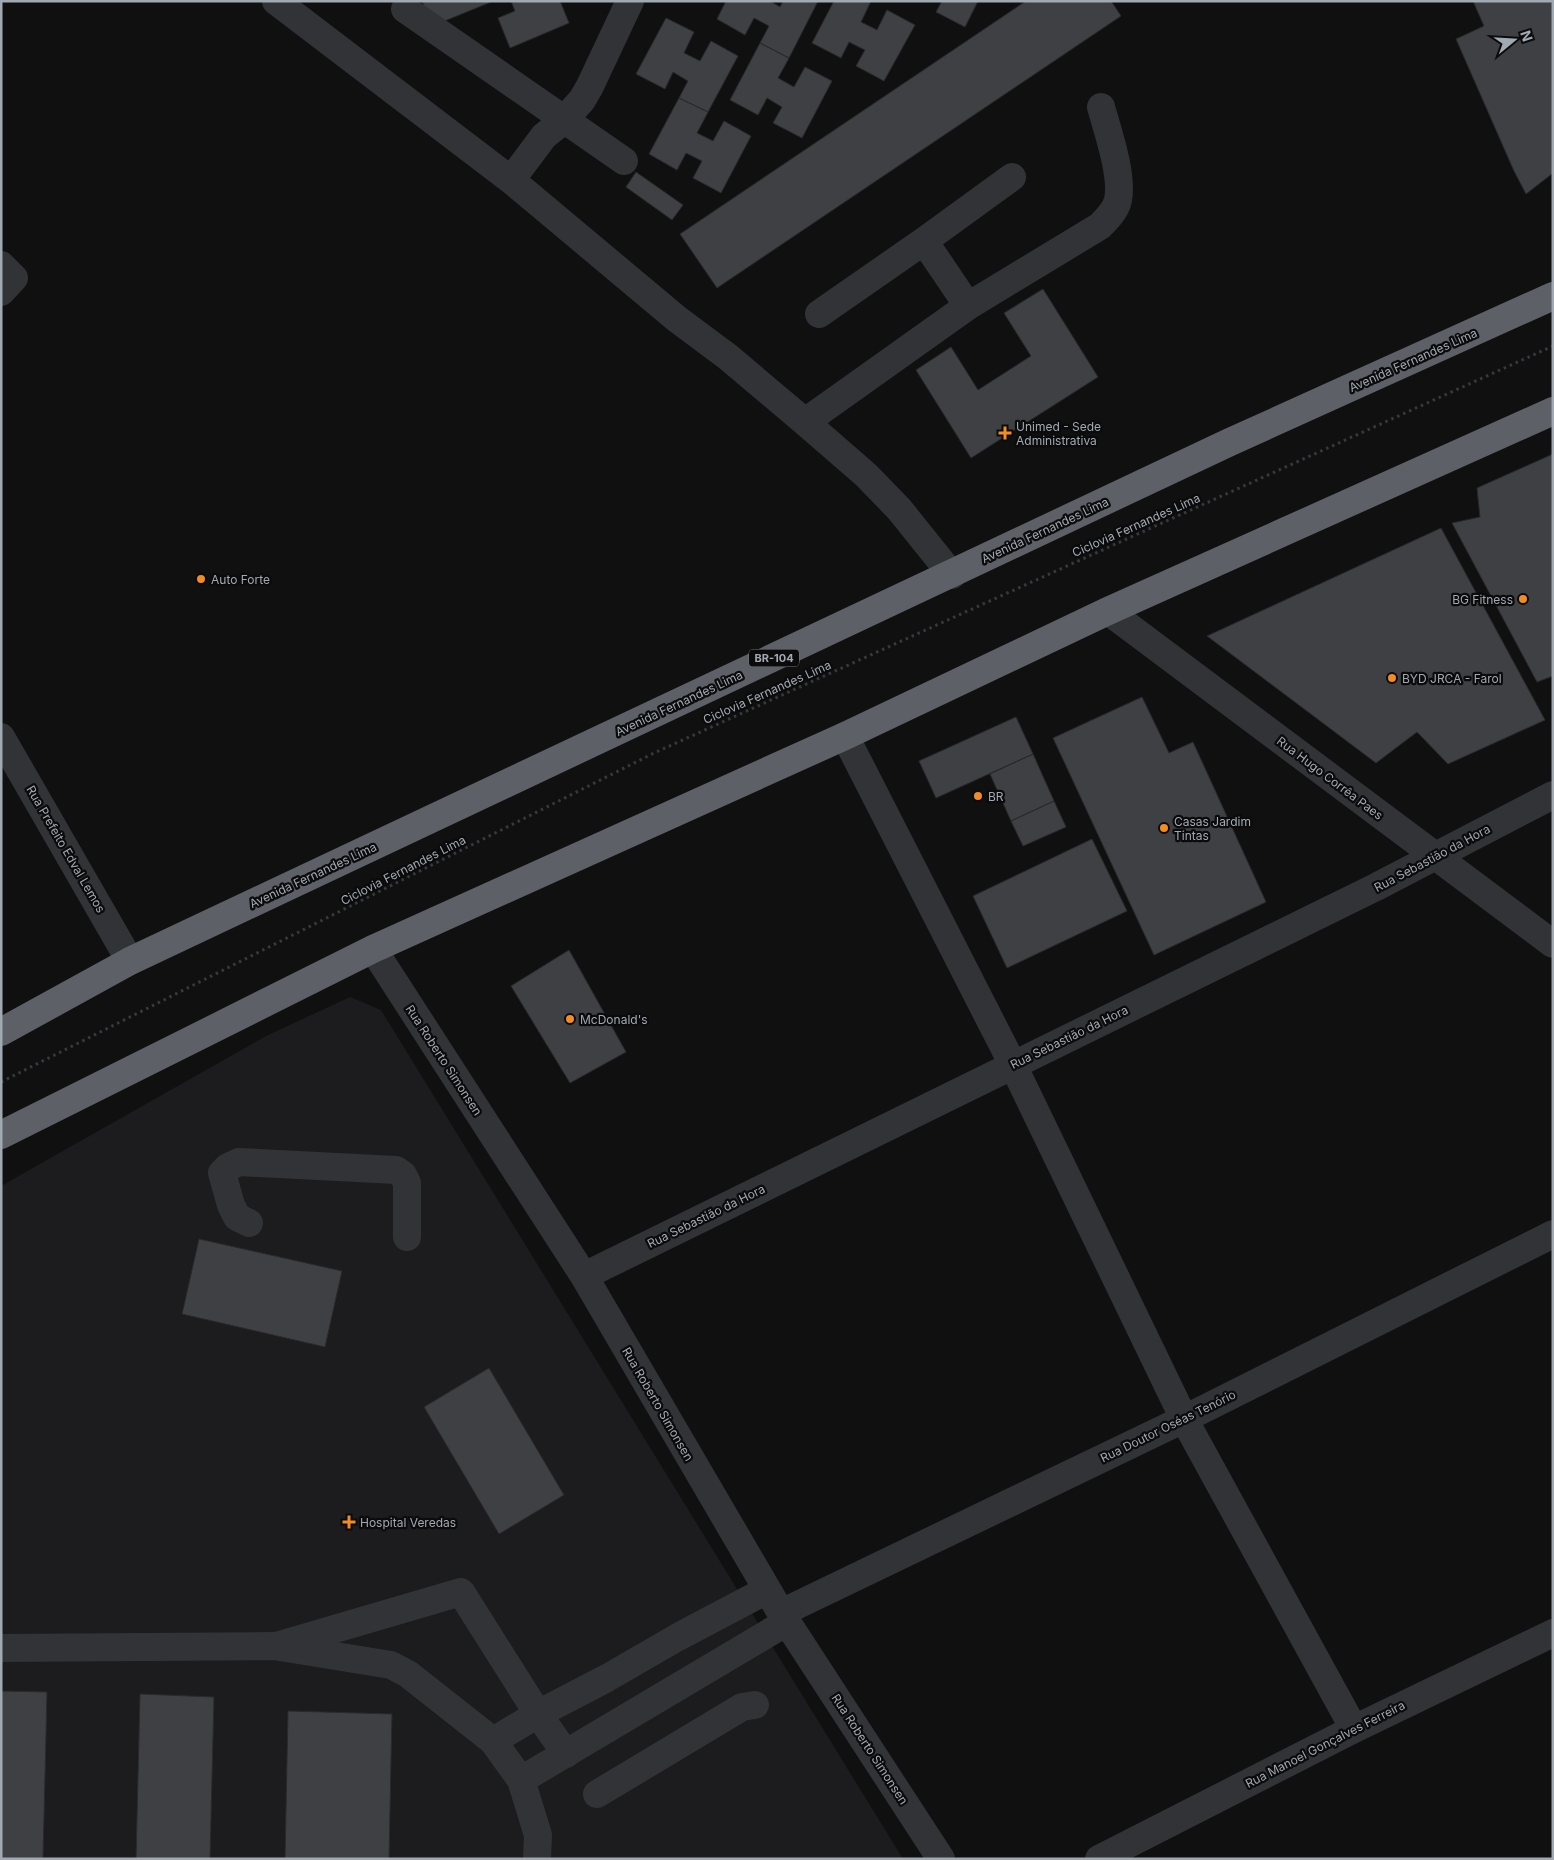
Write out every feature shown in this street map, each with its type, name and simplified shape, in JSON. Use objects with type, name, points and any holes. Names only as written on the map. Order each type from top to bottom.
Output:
[{"type":"highway","name":"Avenida Fernandes Lima","points":[[1,1032],[130,961],[952,575],[1230,442],[1553,296]]},
{"type":"highway","points":[[1,1135],[374,950],[846,736],[1108,612],[1553,411]]},
{"type":"street","points":[[276,1],[511,180],[677,319],[728,356],[866,475],[899,509],[952,575]]},
{"type":"street","points":[[511,180],[544,136],[577,107],[590,86],[630,1]]},
{"type":"street","points":[[405,9],[624,162]]},
{"type":"street","points":[[805,422],[968,306],[1100,226],[1109,217],[1118,201],[1118,172],[1101,107]]},
{"type":"street","points":[[819,314],[1012,177]]},
{"type":"street","points":[[924,241],[968,306]]},
{"type":"street","points":[[1,265],[14,278],[1,292]]},
{"type":"street","name":"Rua Hugo Corrêa Paes","points":[[1108,612],[1553,944]]},
{"type":"street","points":[[846,736],[1013,1065],[1184,1418],[1354,1729]]},
{"type":"street","name":"Rua Prefeito Edval Lemos","points":[[1,737],[130,961]]},
{"type":"street","name":"Rua Sebastião da Hora","points":[[584,1276],[1376,888],[1553,795]]},
{"type":"street","name":"Rua Roberto Simonsen","points":[[374,950],[584,1276],[778,1609],[941,1859]]},
{"type":"street","points":[[249,1223],[237,1217],[231,1205],[222,1173],[228,1167],[239,1162],[396,1170],[403,1175],[407,1183],[407,1237]]},
{"type":"street","name":"Rua Doutor Oséas Tenório","points":[[778,1609],[1184,1418],[1553,1234]]},
{"type":"street","points":[[274,1646],[461,1592],[538,1714],[566,1754]]},
{"type":"street","points":[[492,1741],[678,1637],[778,1609]]},
{"type":"street","points":[[521,1780],[566,1754],[778,1609]]},
{"type":"street","name":"Rua Manoel Gonçalves Ferreira","points":[[1099,1859],[1354,1729],[1553,1633]]},
{"type":"street","points":[[1,1648],[274,1646],[391,1665],[408,1674],[492,1741],[521,1780],[538,1835],[538,1859]]},
{"type":"street","points":[[597,1794],[742,1707],[755,1705]]},
{"type":"path","name":"Ciclovia Fernandes Lima","points":[[1,1082],[654,753],[1553,346]]},
{"type":"shaded area","name":"Hospital Veredas","points":[[350,997],[381,1010],[903,1859],[1,1859],[1,1186],[266,1036]]},
{"type":"building","points":[[422,1],[491,1],[491,2],[432,26]]},
{"type":"building","points":[[511,1],[560,1],[569,23],[510,48],[498,18],[515,11]]},
{"type":"building","points":[[726,1],[770,1],[780,7],[783,1],[818,1],[789,58],[760,43],[769,26],[754,18],[745,35],[717,19]]},
{"type":"building","points":[[834,1],[871,1],[861,22],[877,30],[887,10],[915,25],[884,81],[856,66],[865,50],[849,42],[841,58],[812,43]]},
{"type":"building","points":[[942,1],[978,1],[965,27],[936,12]]},
{"type":"building","points":[[1026,1],[1111,1],[1121,16],[717,288],[680,234]]},
{"type":"building","points":[[1473,1],[1553,1],[1553,173],[1526,194],[1456,39],[1484,26]]},
{"type":"building","points":[[666,18],[694,32],[684,53],[700,61],[711,41],[738,56],[708,112],[679,98],[688,81],[673,72],[665,89],[636,74]]},
{"type":"building","points":[[760,43],[789,58],[778,78],[794,87],[805,67],[832,81],[802,138],[773,123],[782,107],[767,98],[758,115],[730,100]]},
{"type":"building","points":[[679,98],[708,112],[697,133],[713,141],[724,121],[751,136],[721,193],[693,178],[702,161],[686,153],[677,170],[649,154]]},
{"type":"building","points":[[636,172],[683,205],[672,220],[626,187]]},
{"type":"building","points":[[1043,289],[1098,377],[971,458],[916,370],[951,347],[978,390],[1031,356],[1004,313]]},
{"type":"building","name":"BG Fitness","points":[[1553,454],[1553,676],[1537,682],[1452,523],[1480,517],[1477,488]]},
{"type":"building","name":"BYD JRCA - Farol","points":[[1441,528],[1545,720],[1448,764],[1417,732],[1376,763],[1207,636]]},
{"type":"building","name":"Casas Jardim Tintas","points":[[1142,697],[1169,753],[1193,742],[1266,902],[1154,955],[1053,738]]},
{"type":"building","points":[[1016,717],[1033,754],[936,798],[919,761]]},
{"type":"building","points":[[1033,754],[1054,801],[1011,821],[990,774]]},
{"type":"building","points":[[1054,801],[1066,827],[1023,846],[1011,821]]},
{"type":"building","points":[[1092,839],[1127,911],[1007,968],[973,896]]},
{"type":"building","name":"McDonald's","points":[[569,950],[626,1052],[570,1083],[511,986]]},
{"type":"building","points":[[199,1239],[342,1271],[325,1347],[182,1314]]},
{"type":"building","points":[[489,1368],[564,1495],[499,1534],[424,1407]]},
{"type":"building","points":[[1,1691],[47,1692],[43,1859],[1,1859]]},
{"type":"building","points":[[140,1694],[214,1697],[210,1859],[136,1859]]},
{"type":"building","points":[[288,1711],[392,1714],[389,1859],[285,1859]]},
{"type":"place","name":"Unimed - Sede Administrativa","points":[[1005,433]]},
{"type":"place","name":"Auto Forte","points":[[201,579]]},
{"type":"place","name":"BG Fitness","points":[[1523,599]]},
{"type":"place","name":"BYD JRCA - Farol","points":[[1392,678]]},
{"type":"place","name":"BR","points":[[978,796]]},
{"type":"place","name":"Casas Jardim Tintas","points":[[1164,828]]},
{"type":"place","name":"McDonald's","points":[[570,1019]]},
{"type":"place","name":"Hospital Veredas","points":[[349,1522]]}]
